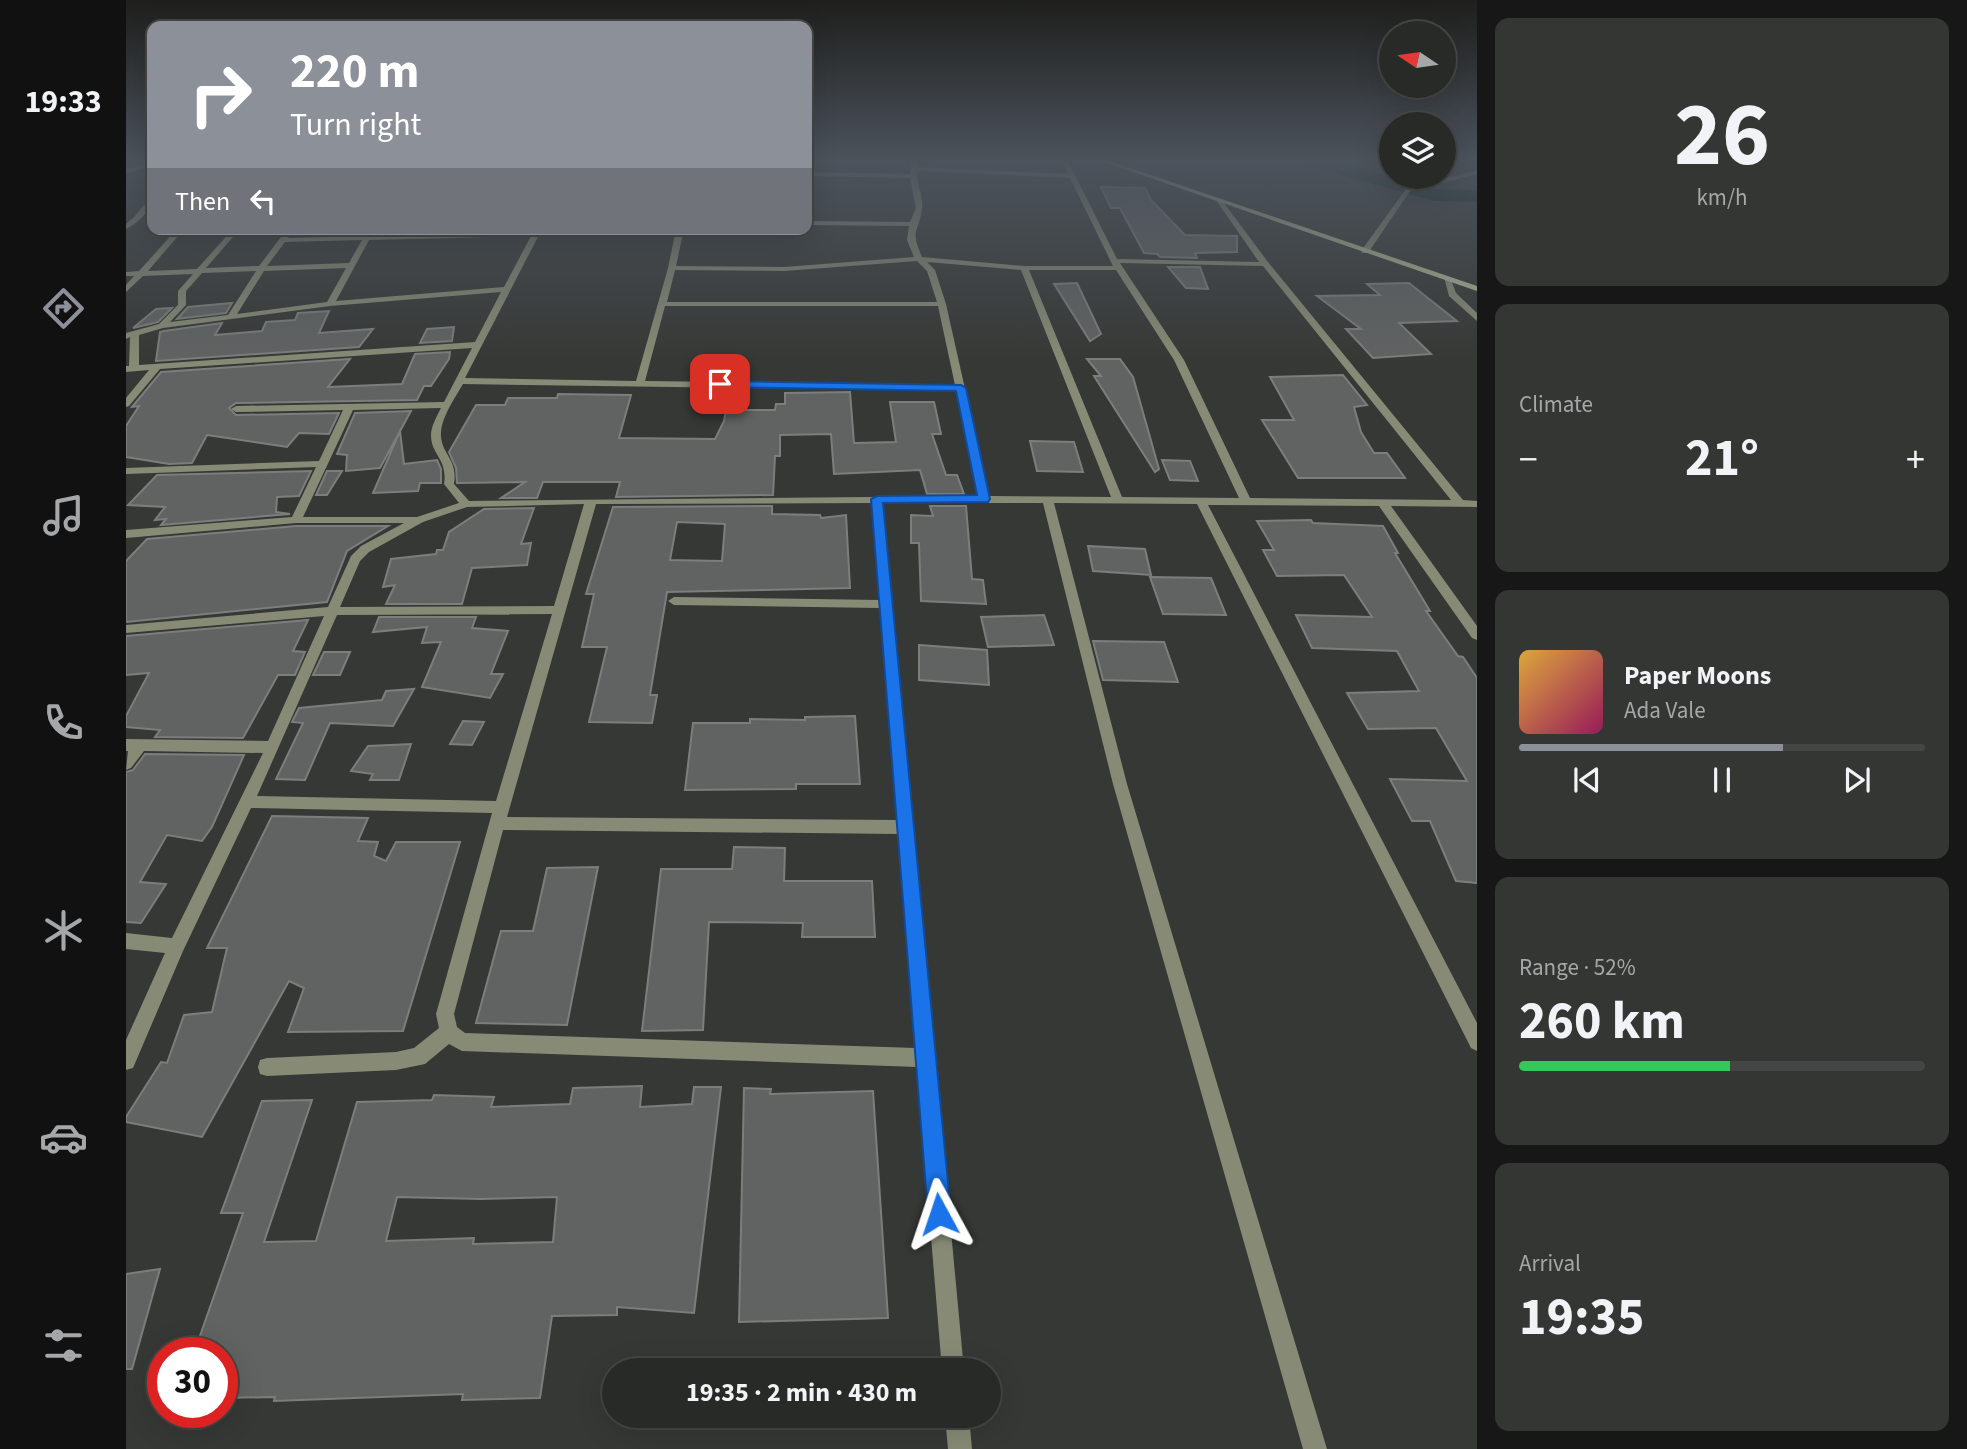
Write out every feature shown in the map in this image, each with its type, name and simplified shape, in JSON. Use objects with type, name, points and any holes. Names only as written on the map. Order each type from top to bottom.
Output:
[{"type":"street","points":[[912,229],[911,240],[919,259],[931,270],[942,304],[984,499]]},
{"type":"street","points":[[1098,229],[1116,265],[1179,359],[1246,502]]},
{"type":"street","points":[[1240,229],[1265,264],[1460,504]]},
{"type":"street","points":[[1301,229],[1477,289]]},
{"type":"street","points":[[1366,251],[1382,229]]},
{"type":"street","points":[[126,290],[175,235]]},
{"type":"street","points":[[162,326],[182,305],[182,291],[232,235]]},
{"type":"street","points":[[231,317],[261,269],[287,235]]},
{"type":"street","points":[[283,240],[344,235]]},
{"type":"street","points":[[330,304],[368,235]]},
{"type":"street","points":[[466,505],[449,484],[452,472],[450,462],[437,440],[436,433],[477,345],[535,235]]},
{"type":"street","points":[[640,383],[679,235]]},
{"type":"street","points":[[672,268],[783,269],[919,259],[1024,268],[1265,264]]},
{"type":"street","points":[[126,274],[352,265]]},
{"type":"street","points":[[1024,268],[1118,501]]},
{"type":"street","points":[[1447,279],[1452,294],[1477,318]]},
{"type":"street","points":[[477,345],[130,369],[130,334],[162,326],[330,304],[506,289]]},
{"type":"street","points":[[662,304],[942,304]]},
{"type":"street","points":[[126,404],[157,367]]},
{"type":"street","points":[[459,381],[961,388]]},
{"type":"street","points":[[236,409],[447,405]]},
{"type":"street","points":[[296,520],[351,406]]},
{"type":"street","points":[[126,471],[322,464]]},
{"type":"street","points":[[877,499],[952,1358]]},
{"type":"street","points":[[126,1061],[177,946],[273,747],[358,554],[419,520],[466,505],[591,501],[984,499],[1477,504]]},
{"type":"street","points":[[1048,500],[1119,784],[1315,1449]]},
{"type":"street","points":[[591,501],[499,815],[445,1014],[449,1032],[462,1042],[926,1058]]},
{"type":"street","points":[[1201,502],[1477,1042]]},
{"type":"street","points":[[1384,505],[1477,635]]},
{"type":"street","points":[[126,534],[296,520],[419,520]]},
{"type":"street","points":[[674,601],[886,604]]},
{"type":"street","points":[[126,629],[334,611],[559,610]]},
{"type":"street","points":[[126,764],[134,744],[273,747]]},
{"type":"street","points":[[247,802],[499,815],[905,827]]},
{"type":"street","points":[[126,941],[177,946]]},
{"type":"street","points":[[267,1067],[396,1061],[418,1057],[449,1032]]},
{"type":"street","points":[[958,1428],[960,1449]]},
{"type":"building","points":[[1131,229],[1179,229],[1185,235],[1237,236],[1237,252],[1195,253],[1197,258],[1160,257],[1157,254],[1144,253]]},
{"type":"building","points":[[1168,267],[1200,267],[1208,289],[1186,288]]},
{"type":"building","points":[[1077,283],[1101,334],[1090,341],[1054,284]]},
{"type":"building","points":[[1409,283],[1457,321],[1399,323],[1431,354],[1373,358],[1346,329],[1361,329],[1317,296],[1380,295],[1367,284]]},
{"type":"building","points":[[232,303],[226,313],[177,319],[188,307]]},
{"type":"building","points":[[172,308],[158,322],[133,328],[156,309]]},
{"type":"building","points":[[329,311],[319,333],[373,329],[359,347],[156,361],[160,332],[222,323],[215,335],[262,331],[266,322],[295,320],[298,313]]},
{"type":"building","points":[[454,327],[452,341],[420,343],[427,329]]},
{"type":"building","points":[[450,352],[449,359],[431,386],[424,386],[417,400],[236,403],[229,408],[236,415],[339,413],[329,434],[299,433],[287,447],[207,435],[192,463],[169,464],[126,457],[126,426],[139,406],[132,407],[161,372],[350,359],[328,387],[402,384],[415,354]]},
{"type":"building","points":[[1087,359],[1120,359],[1133,377],[1159,469],[1155,472],[1094,376],[1101,376]]},
{"type":"building","points":[[1343,375],[1367,405],[1354,407],[1361,432],[1374,453],[1387,453],[1405,478],[1298,478],[1262,420],[1294,420],[1270,377]]},
{"type":"building","points":[[850,392],[854,443],[896,442],[890,402],[934,402],[941,434],[932,434],[946,475],[957,475],[964,494],[927,494],[920,470],[834,474],[831,434],[780,435],[780,456],[775,456],[773,495],[616,497],[620,482],[543,482],[537,498],[501,498],[525,482],[457,483],[456,468],[449,452],[476,405],[505,405],[508,398],[557,398],[558,394],[631,395],[619,438],[715,439],[726,410],[775,410],[776,404],[785,404],[785,393]]},
{"type":"building","points":[[411,411],[380,468],[346,471],[347,455],[337,454],[355,413]]},
{"type":"building","points":[[400,431],[404,464],[437,460],[441,469],[441,483],[420,483],[418,491],[373,493]]},
{"type":"building","points":[[1030,441],[1074,442],[1083,472],[1037,471]]},
{"type":"building","points":[[1162,460],[1190,461],[1198,481],[1170,480]]},
{"type":"building","points":[[311,471],[299,496],[277,497],[276,512],[290,514],[161,525],[166,519],[155,520],[165,507],[128,505],[157,475]]},
{"type":"building","points":[[327,471],[342,471],[327,495],[316,495]]},
{"type":"building","points":[[772,506],[772,514],[820,515],[821,518],[846,515],[850,588],[667,592],[650,695],[657,695],[652,723],[589,722],[607,647],[582,647],[594,594],[586,594],[613,507]],"holes":[[[677,522],[725,524],[722,561],[670,560]]]},
{"type":"building","points":[[930,506],[966,506],[972,579],[983,580],[986,604],[921,601],[919,543],[911,543],[911,515],[933,516]]},
{"type":"building","points":[[534,508],[521,544],[531,543],[527,565],[472,568],[462,604],[386,604],[395,585],[383,587],[391,559],[436,554],[437,550],[443,550],[449,532],[484,509]]},
{"type":"building","points":[[1311,520],[1313,523],[1383,526],[1398,553],[1395,553],[1430,611],[1426,611],[1477,678],[1477,883],[1456,881],[1430,821],[1412,821],[1390,779],[1467,781],[1436,728],[1368,729],[1347,693],[1419,691],[1397,651],[1312,648],[1296,615],[1372,617],[1344,575],[1277,576],[1263,550],[1274,550],[1257,521]]},
{"type":"building","points":[[296,526],[388,526],[347,551],[327,602],[126,622],[126,561],[147,539]]},
{"type":"building","points":[[1088,546],[1145,549],[1151,575],[1093,571]]},
{"type":"building","points":[[1150,577],[1211,578],[1226,615],[1163,614]]},
{"type":"building","points":[[1044,615],[1054,645],[988,647],[981,617]]},
{"type":"building","points":[[379,617],[476,617],[472,628],[508,631],[491,674],[503,674],[490,698],[422,687],[441,642],[422,643],[427,627],[373,632]]},
{"type":"building","points":[[308,620],[293,651],[305,652],[295,675],[278,675],[243,738],[155,737],[160,730],[126,727],[126,716],[149,673],[126,675],[126,636]]},
{"type":"building","points":[[1093,641],[1164,642],[1178,682],[1103,680]]},
{"type":"building","points":[[919,645],[987,650],[989,685],[919,680]]},
{"type":"building","points":[[324,652],[350,652],[340,675],[313,675]]},
{"type":"building","points":[[414,689],[393,726],[330,723],[305,780],[276,779],[303,723],[292,722],[299,708],[382,700],[386,691]]},
{"type":"building","points":[[855,716],[860,784],[796,784],[796,789],[685,790],[693,723],[750,723],[750,719],[805,720],[805,717]]},
{"type":"building","points":[[463,721],[484,722],[472,745],[450,744]]},
{"type":"building","points":[[411,744],[399,780],[370,780],[373,774],[351,771],[368,746]]},
{"type":"building","points":[[145,754],[244,755],[212,827],[202,841],[167,835],[140,882],[166,884],[141,923],[126,922],[126,772],[133,770]]},
{"type":"building","points":[[272,816],[368,818],[358,841],[378,842],[374,856],[386,861],[396,842],[460,842],[403,1031],[288,1032],[304,988],[289,981],[202,1137],[126,1122],[126,1117],[161,1062],[167,1063],[184,1015],[212,1012],[227,948],[207,948]]},
{"type":"building","points":[[734,847],[785,848],[784,881],[872,881],[875,937],[802,937],[803,923],[709,922],[703,1030],[642,1031],[661,869],[732,869]]},
{"type":"building","points":[[598,867],[567,1025],[476,1023],[501,931],[533,931],[547,868]]},
{"type":"building","points":[[642,1086],[640,1107],[692,1104],[694,1087],[721,1087],[694,1313],[617,1307],[617,1315],[552,1316],[540,1398],[462,1400],[463,1394],[274,1401],[275,1397],[238,1398],[238,1337],[200,1337],[243,1213],[221,1213],[262,1101],[312,1100],[264,1242],[316,1241],[357,1102],[432,1100],[434,1095],[494,1097],[491,1107],[570,1104],[573,1088]],"holes":[[[397,1197],[557,1197],[553,1242],[473,1244],[474,1238],[386,1241]]]},
{"type":"building","points":[[744,1088],[771,1089],[770,1094],[873,1091],[888,1318],[739,1322]]},
{"type":"building","points":[[160,1269],[132,1369],[126,1369],[126,1274]]},
{"type":"route","points":[[720,384],[961,388],[984,499],[877,499],[939,1214]]}]
